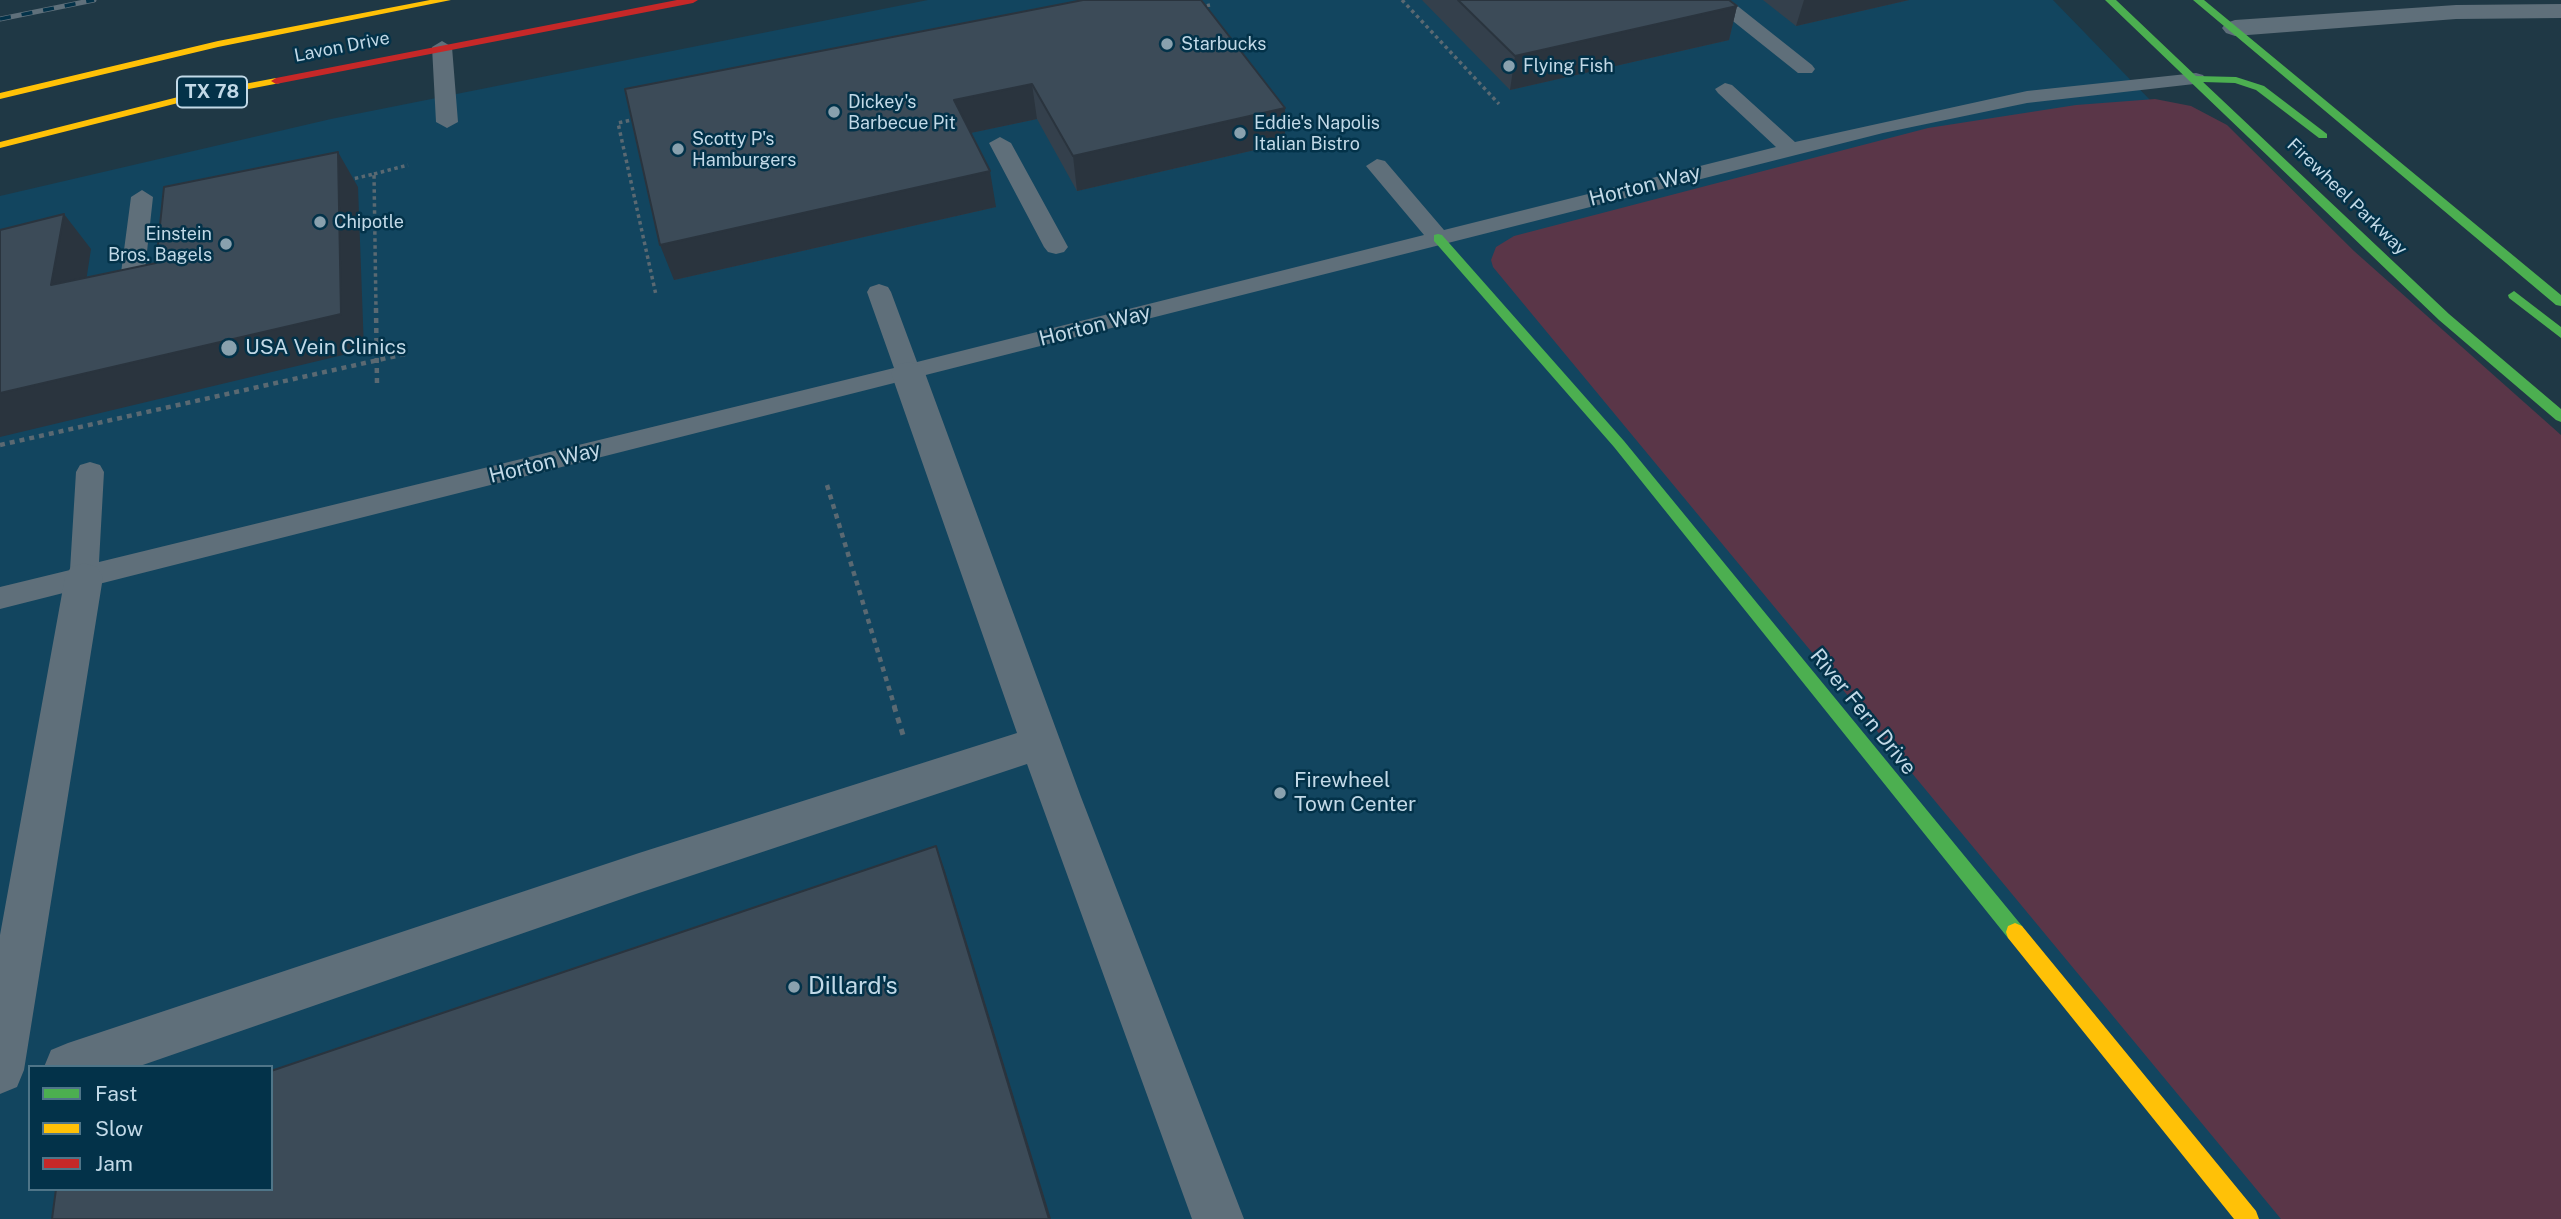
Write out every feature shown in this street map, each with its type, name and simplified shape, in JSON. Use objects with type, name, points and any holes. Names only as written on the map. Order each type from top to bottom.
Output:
[{"type":"main road","name":"Lavon Drive","points":[[0,96],[218,44],[446,0]]},
{"type":"main road","name":"Lavon Drive","points":[[0,145],[186,98],[693,0]]},
{"type":"main road","name":"Firewheel Parkway","points":[[2110,0],[2444,317],[2561,417]]},
{"type":"main road","points":[[2198,0],[2235,28],[2561,302]]},
{"type":"main road","points":[[2196,79],[2235,80],[2260,88],[2334,145]]},
{"type":"main road","name":"River Fern Drive","points":[[1438,238],[1626,453],[2248,1219]]},
{"type":"main road","points":[[2499,283],[2561,334]]},
{"type":"street","points":[[2235,28],[2456,12],[2561,11]]},
{"type":"street","points":[[908,373],[1217,1219]]},
{"type":"street","points":[[0,1070],[84,577]]},
{"type":"street","points":[[74,1065],[639,873],[1041,743]]},
{"type":"street","points":[[0,1090],[28,1081]]},
{"type":"lane","points":[[1721,2],[1805,69]]},
{"type":"lane","points":[[442,47],[447,122]]},
{"type":"lane","name":"Horton Way","points":[[0,598],[908,373],[1882,127],[2027,97],[2196,79]]},
{"type":"lane","points":[[1725,89],[1791,150]]},
{"type":"lane","points":[[1000,143],[1056,247]]},
{"type":"lane","points":[[1377,166],[1438,238]]},
{"type":"lane","points":[[131,288],[142,197]]},
{"type":"lane","points":[[879,292],[908,373]]},
{"type":"lane","points":[[84,577],[90,472]]},
{"type":"path","points":[[1402,0],[1499,104]]},
{"type":"path","points":[[1189,9],[1210,5]]},
{"type":"path","points":[[644,118],[618,123],[656,295]]},
{"type":"path","points":[[1278,128],[1294,150]]},
{"type":"path","points":[[347,180],[408,165]]},
{"type":"path","points":[[374,173],[377,384]]},
{"type":"path","points":[[0,445],[405,354]]},
{"type":"path","points":[[827,485],[906,745]]},
{"type":"shaded area","name":"Firewheel Town Center","points":[[928,0],[2053,0],[2540,502],[2561,1219],[0,1219],[0,196],[331,119]]},
{"type":"shaded area","points":[[2155,99],[2191,106],[2227,125],[2354,251],[2561,435],[2561,1219],[2281,1219],[1493,267],[1491,260],[1496,247],[1514,236],[1928,128],[2076,105]]},
{"type":"building","points":[[1083,0],[1201,0],[1285,108],[1073,156],[1032,84],[954,100],[990,171],[660,245],[625,89]]},
{"type":"building","points":[[1458,0],[1729,0],[1737,6],[1515,56]]},
{"type":"building","points":[[338,152],[341,314],[0,393],[0,230],[64,214],[51,285],[156,263],[164,187]]},
{"type":"building","name":"Dillard's","points":[[936,846],[1049,1219],[52,1219],[56,1191],[273,1191],[273,1070]]},
{"type":"railway","points":[[0,19],[94,0]]},
{"type":"traffic: fast","points":[[2110,0],[2444,317],[2561,417]]},
{"type":"traffic: fast","points":[[2198,0],[2561,302]]},
{"type":"traffic: fast","points":[[2196,79],[2236,80],[2260,88],[2323,136]]},
{"type":"traffic: fast","points":[[1438,238],[1619,444],[2015,932]]},
{"type":"traffic: fast","points":[[2514,295],[2561,334]]},
{"type":"traffic: slow","points":[[0,96],[218,44],[446,0]]},
{"type":"traffic: slow","points":[[0,145],[186,98],[276,81]]},
{"type":"traffic: slow","points":[[2015,932],[2248,1219]]},
{"type":"traffic: jam","points":[[276,81],[693,0]]},
{"type":"place","name":"Starbucks","points":[[1167,44]]},
{"type":"place","name":"Flying Fish","points":[[1509,66]]},
{"type":"place","name":"Dickey's Barbecue Pit","points":[[834,112]]},
{"type":"place","name":"Eddie's Napolis Italian Bistro","points":[[1240,133]]},
{"type":"place","name":"Scotty P's Hamburgers","points":[[678,149]]},
{"type":"place","name":"Chipotle","points":[[320,222]]},
{"type":"place","name":"Einstein Bros. Bagels","points":[[226,244]]},
{"type":"place","name":"USA Vein Clinics","points":[[229,348]]},
{"type":"place","name":"Firewheel Town Center","points":[[1280,793]]},
{"type":"place","name":"Dillard's","points":[[794,987]]}]
